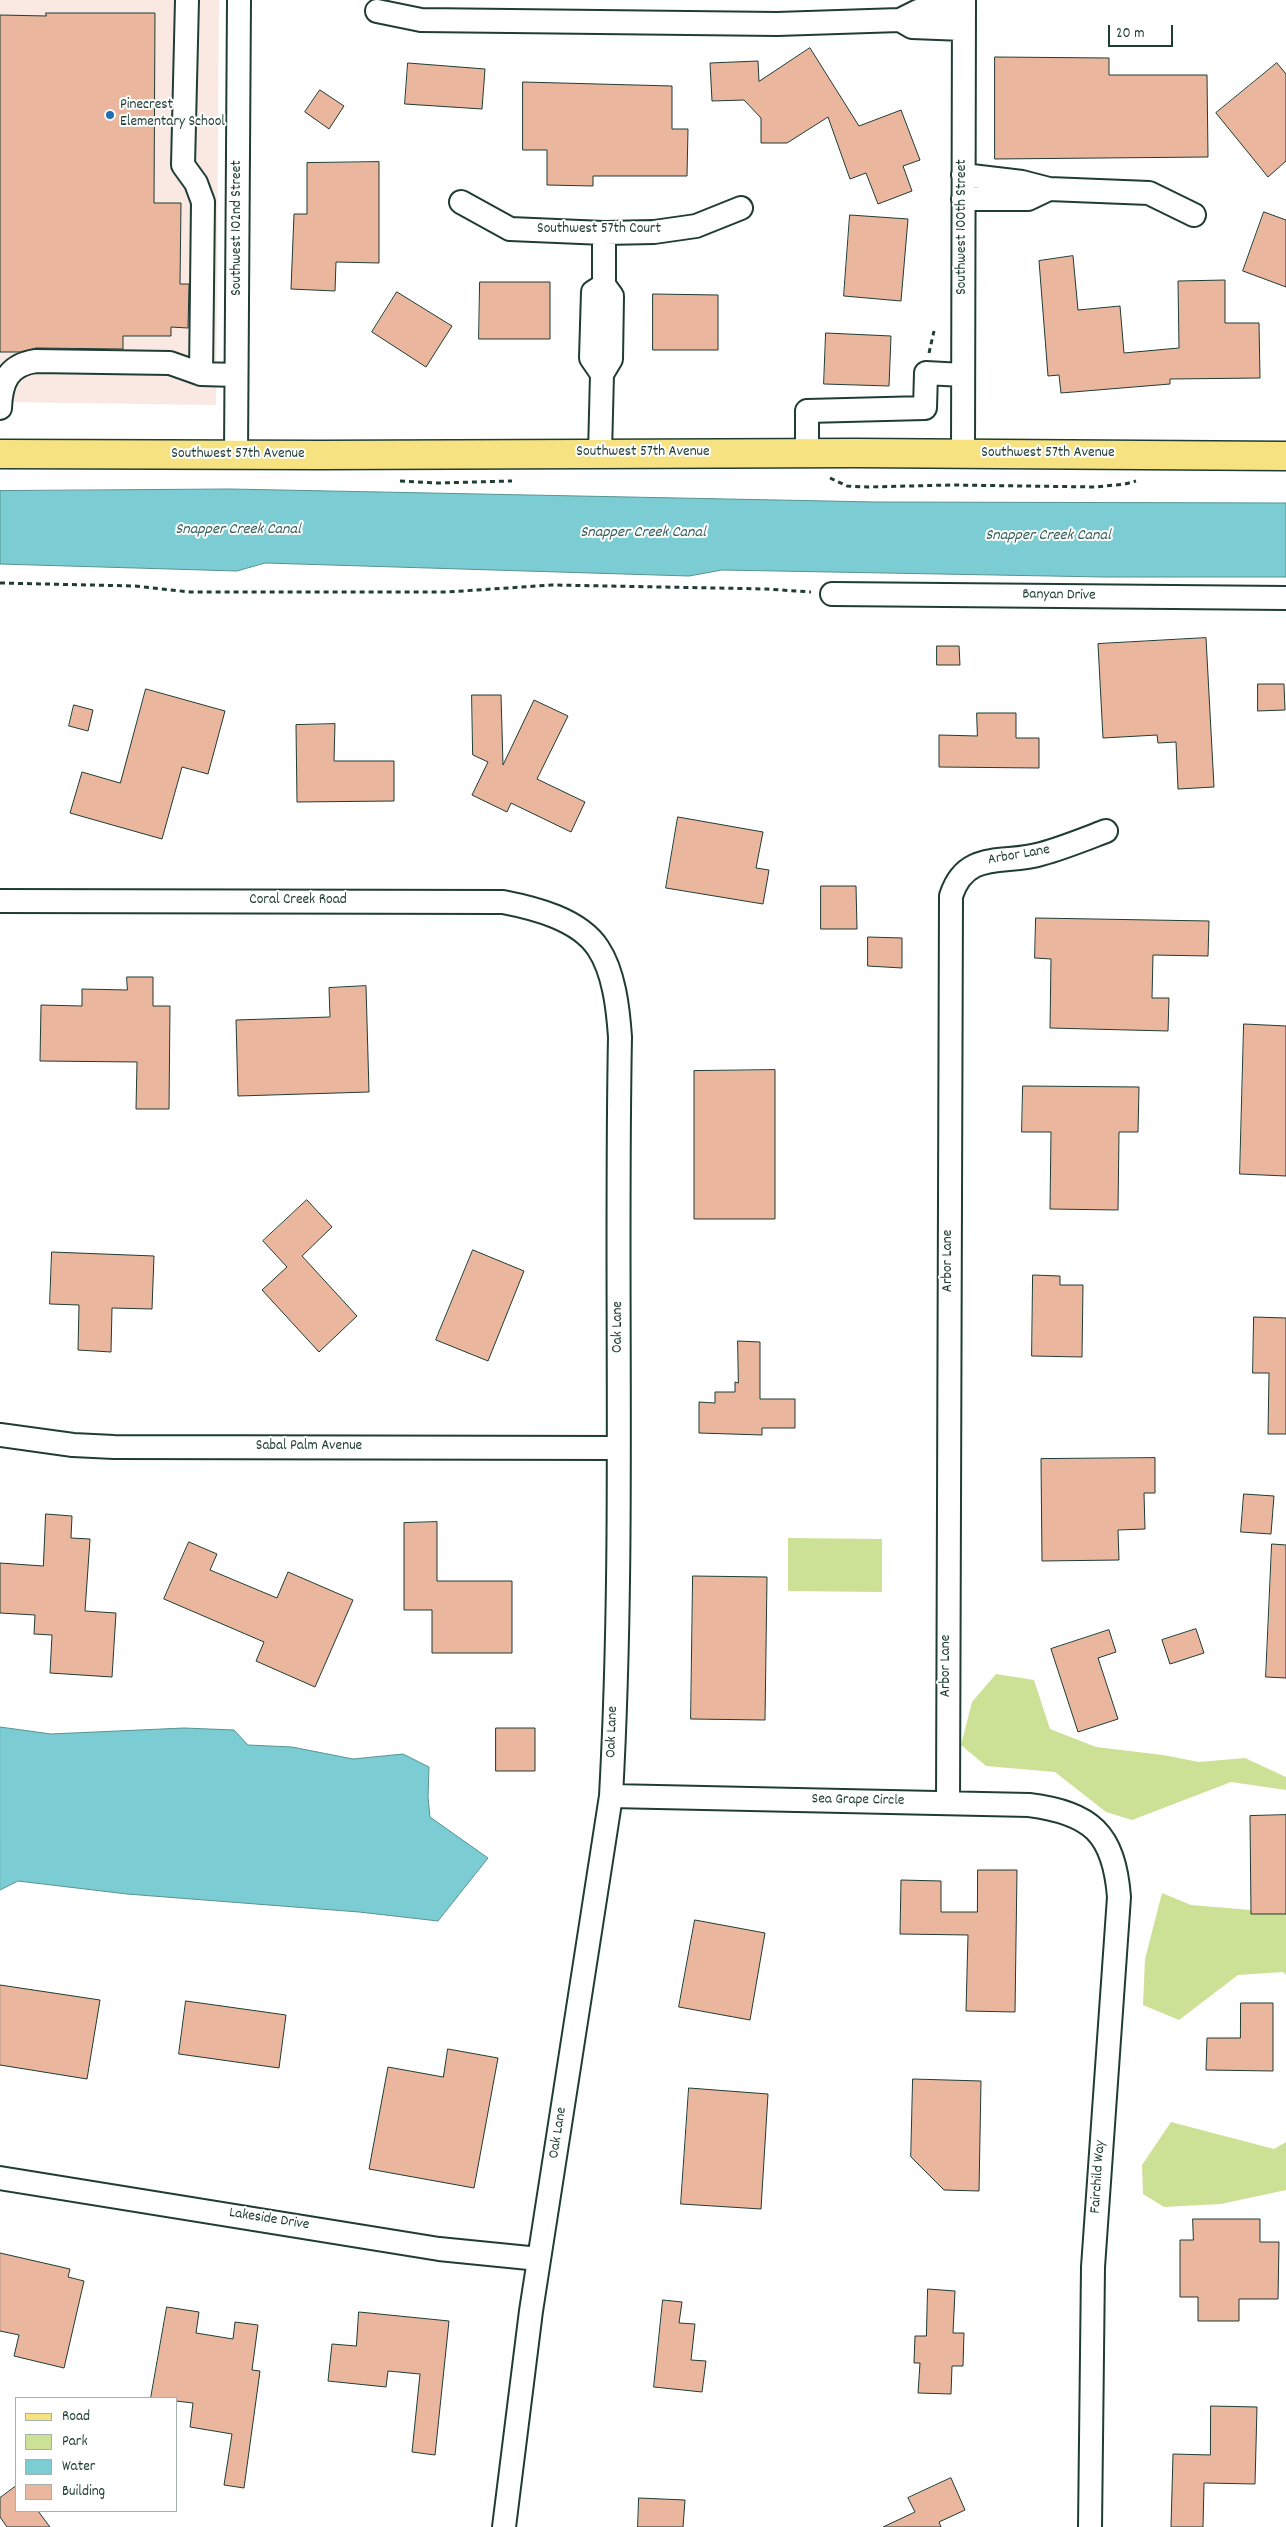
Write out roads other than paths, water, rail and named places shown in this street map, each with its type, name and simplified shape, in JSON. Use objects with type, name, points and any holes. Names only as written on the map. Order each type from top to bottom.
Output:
[{"type":"main road","name":"Southwest 57th Avenue","points":[[0,454],[963,453],[1286,456]]},
{"type":"street","points":[[188,0],[183,165],[196,184],[203,202],[201,374]]},
{"type":"street","name":"Southwest 102nd Street","points":[[236,455],[240,0]]},
{"type":"street","points":[[377,11],[421,20],[777,24],[900,20],[912,28],[963,13]]},
{"type":"street","name":"Southwest 100th Street","points":[[963,13],[963,453]]},
{"type":"street","points":[[963,175],[1022,182],[1049,189],[1149,193],[1194,215]]},
{"type":"street","points":[[963,200],[1028,199],[1049,189]]},
{"type":"street","name":"Southwest 57th Court","points":[[462,202],[510,229],[604,233],[654,232],[696,226],[740,208]]},
{"type":"street","points":[[600,453],[602,374],[611,359],[612,296],[604,286],[604,233]]},
{"type":"street","points":[[202,273],[237,275]]},
{"type":"street","points":[[0,408],[1,389],[10,373],[25,362],[170,363],[201,374],[236,375]]},
{"type":"street","points":[[807,453],[807,411],[925,408],[926,373],[963,375]]},
{"type":"street","name":"Banyan Drive","points":[[832,594],[1286,598]]},
{"type":"street","name":"Arbor Lane","points":[[948,1802],[950,896],[960,877],[977,864],[996,859],[1040,855],[1106,832]]},
{"type":"street","name":"Coral Creek Road","points":[[0,901],[503,902],[545,913],[570,925],[588,937]]},
{"type":"street","name":"Oak Lane","points":[[504,2527],[539,2259],[611,1796],[614,1730],[618,1448],[620,1037],[618,1011],[606,966],[598,947],[588,937]]},
{"type":"street","name":"Sabal Palm Avenue","points":[[0,1436],[73,1445],[114,1447],[618,1448]]},
{"type":"street","name":"Sea Grape Circle","points":[[611,1796],[1010,1803],[1045,1807],[1075,1815],[1098,1831]]},
{"type":"street","name":"Fairchild Way","points":[[1090,2527],[1093,2267],[1119,1897],[1111,1854],[1098,1831]]},
{"type":"street","name":"Lakeside Drive","points":[[0,2178],[439,2249],[539,2259]]},
{"type":"water","name":"Snapper Creek Canal","points":[[230,489],[876,502],[1286,503],[1286,577],[1104,577],[722,570],[689,576],[265,563],[237,571],[0,564],[0,491]]},
{"type":"water","points":[[0,1727],[51,1734],[184,1728],[234,1730],[248,1745],[292,1747],[353,1759],[403,1754],[429,1767],[428,1797],[430,1817],[488,1858],[438,1921],[359,1912],[127,1894],[18,1881],[0,1890]]},
{"type":"place","name":"Pinecrest Elementary School","points":[[110,115]]}]
